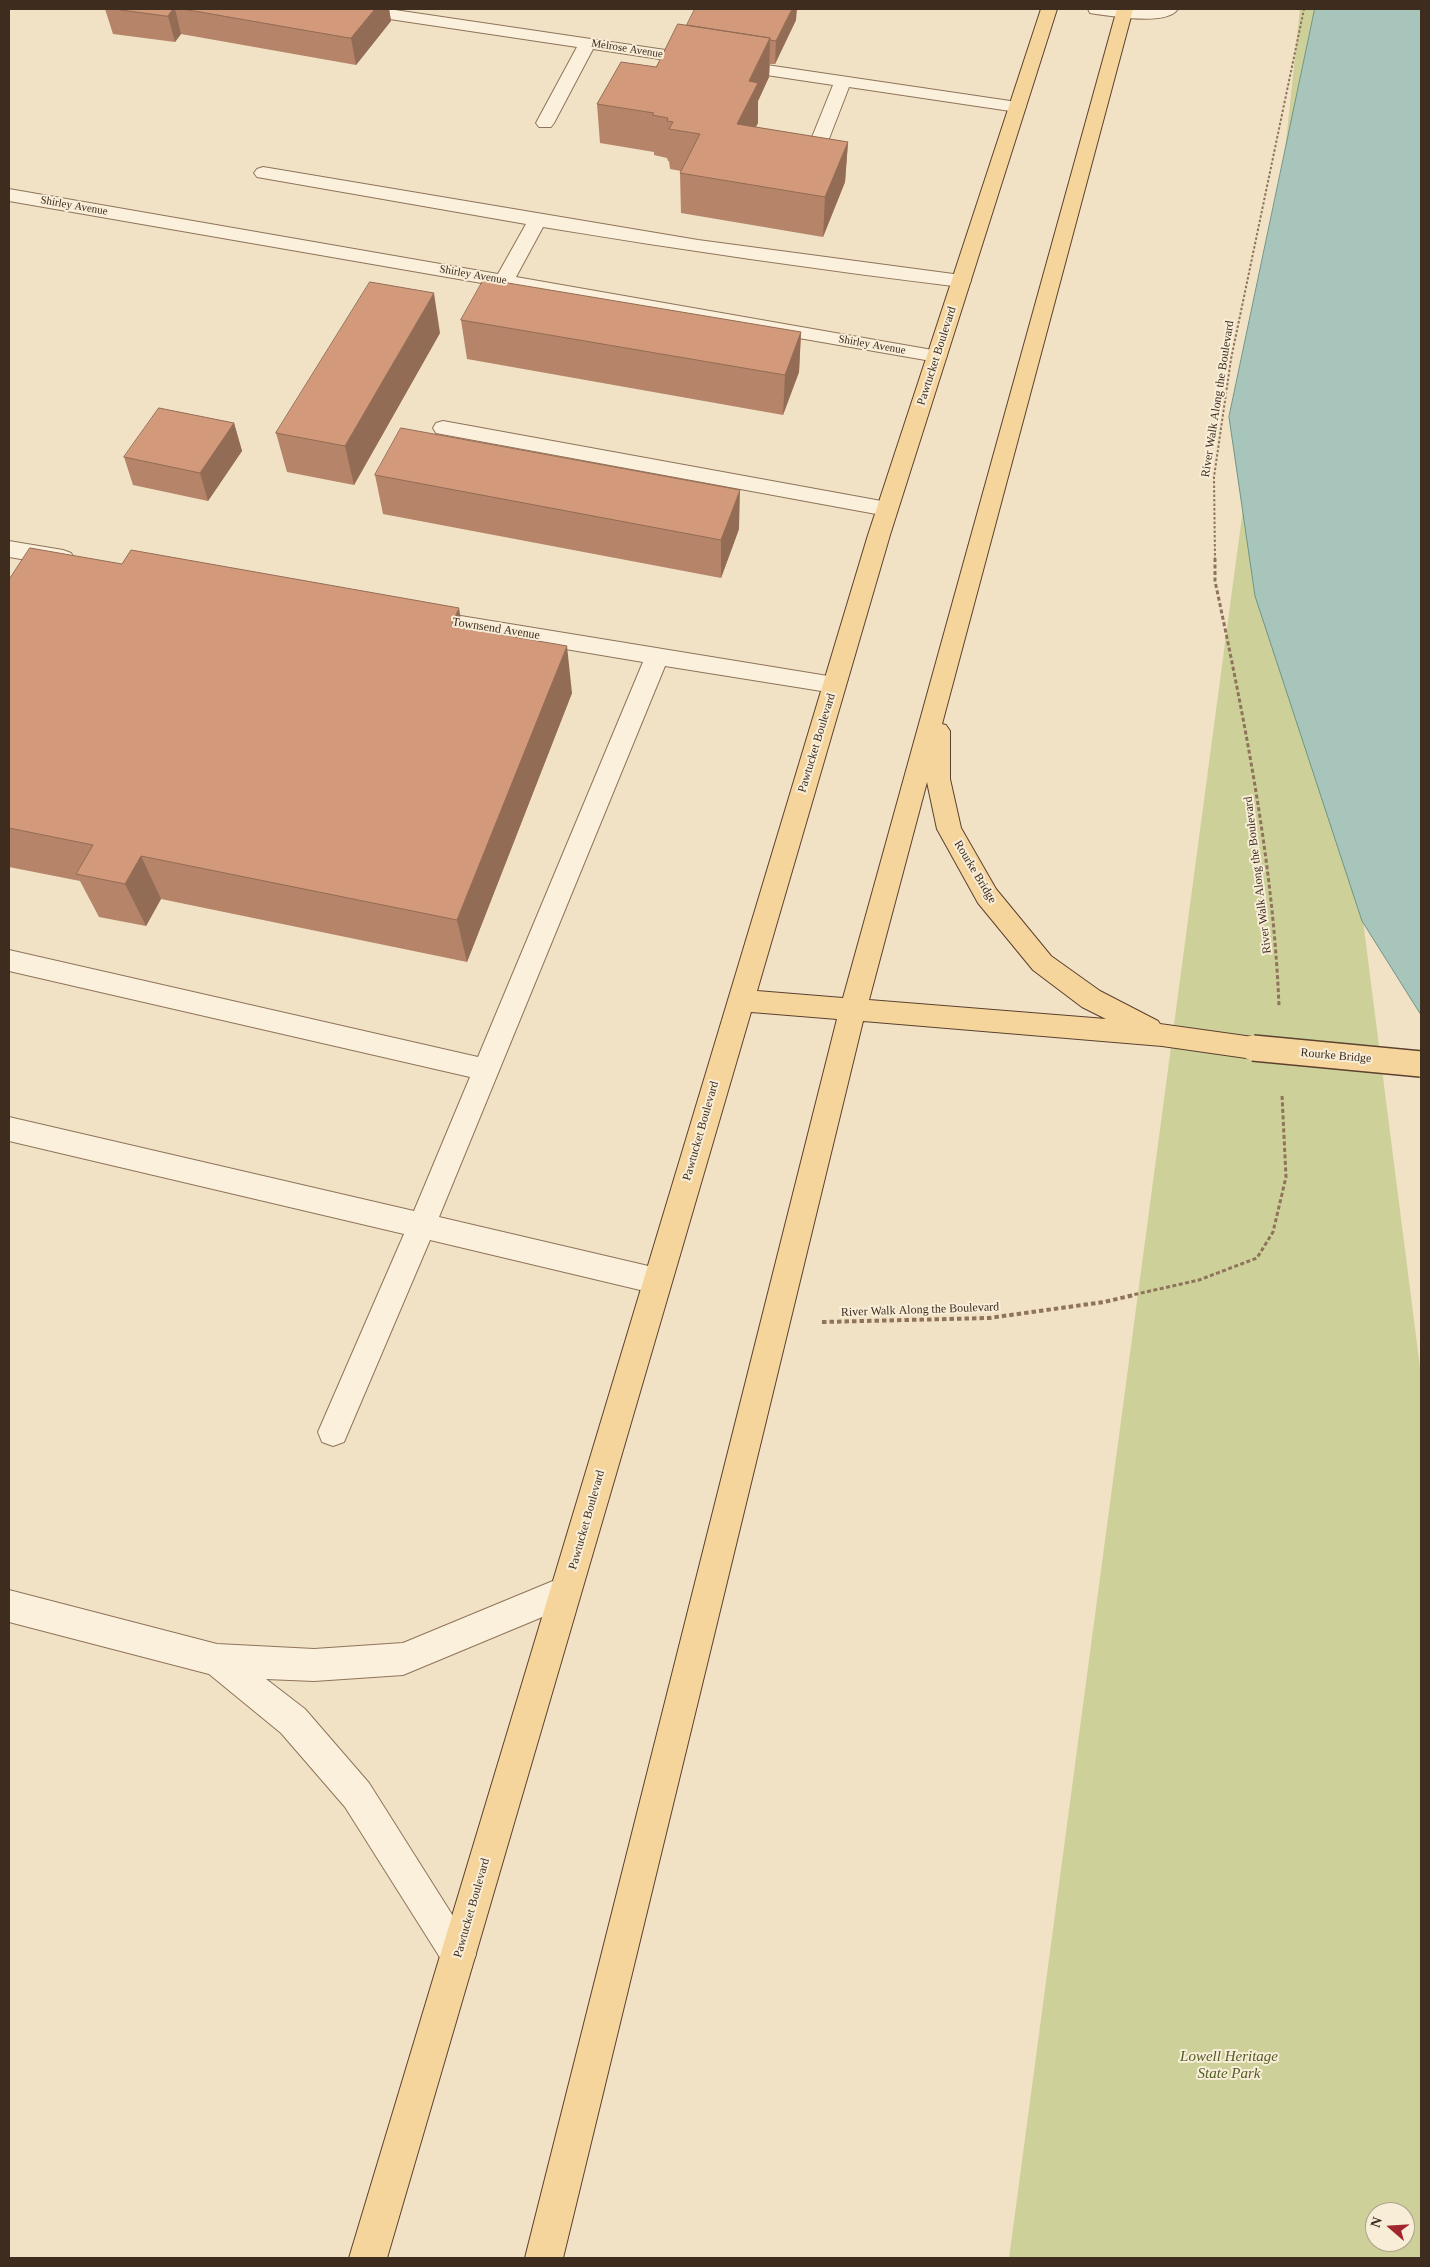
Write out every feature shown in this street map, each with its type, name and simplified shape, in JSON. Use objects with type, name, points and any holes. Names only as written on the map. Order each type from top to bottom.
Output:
[{"type":"main road","name":"Pawtucket Boulevard","points":[[368,2258],[887,509],[1049,9]]},
{"type":"main road","points":[[544,2258],[853,1008],[1124,11]]},
{"type":"main road","name":"Rourke Bridge","points":[[948,658],[938,729],[938,779],[949,830],[982,888],[1042,963],[1091,1000],[1162,1035]]},
{"type":"main road","name":"Rourke Bridge","points":[[740,1000],[1162,1035],[1252,1048],[1421,1064]]},
{"type":"street","name":"Melrose Avenue","points":[[356,9],[1017,107]]},
{"type":"street","points":[[1096,9],[1154,14],[1170,9]]},
{"type":"street","points":[[545,123],[588,43]]},
{"type":"street","points":[[811,162],[844,81]]},
{"type":"street","points":[[262,173],[537,221],[851,269],[962,281]]},
{"type":"street","name":"Shirley Avenue","points":[[9,195],[937,356]]},
{"type":"street","points":[[504,281],[537,221]]},
{"type":"street","points":[[443,428],[887,509]]},
{"type":"street","points":[[9,549],[87,562]]},
{"type":"street","name":"Townsend Avenue","points":[[402,614],[834,685]]},
{"type":"street","points":[[334,1432],[487,1070],[657,656]]},
{"type":"street","points":[[9,960],[487,1070]]},
{"type":"street","points":[[9,1129],[657,1280]]},
{"type":"street","points":[[9,1606],[217,1660],[314,1665],[403,1659],[565,1592]]},
{"type":"street","points":[[217,1660],[293,1722],[357,1796],[458,1955]]},
{"type":"path","name":"River Walk Along the Boulevard","points":[[1279,1010],[1277,961],[1264,837],[1245,720],[1215,581],[1214,477],[1231,359],[1304,9]]},
{"type":"path","name":"River Walk Along the Boulevard","points":[[776,1323],[989,1318],[1085,1305],[1199,1280],[1257,1258],[1273,1232],[1286,1176],[1282,1088]]},
{"type":"green space","name":"Lowell Heritage State Park","points":[[1300,9],[1376,9],[1341,748],[1421,1375],[1421,2258],[1009,2258],[1263,359]]},
{"type":"water","points":[[1315,9],[1421,9],[1421,1015],[1362,921],[1255,596],[1229,417]]},
{"type":"building","points":[[114,9],[173,9],[168,16]]},
{"type":"building","points":[[183,9],[375,9],[351,38]]},
{"type":"building","points":[[695,9],[792,9],[776,41],[770,40],[770,38],[687,25]]},
{"type":"building","points":[[678,24],[770,38],[749,81],[758,83],[737,124],[848,142],[825,197],[680,173],[700,134],[669,129],[673,122],[667,121],[668,118],[652,115],[654,113],[597,104],[621,62],[656,67]]},
{"type":"building","points":[[484,279],[801,332],[785,375],[461,320]]},
{"type":"building","points":[[370,282],[434,293],[345,446],[276,433]]},
{"type":"building","points":[[159,408],[234,423],[200,473],[124,457]]},
{"type":"building","points":[[401,428],[740,490],[721,540],[375,475]]},
{"type":"building","points":[[30,548],[122,564],[131,550],[459,608],[451,626],[567,646],[457,920],[141,856],[125,884],[76,874],[93,845],[9,828],[9,580]]}]
